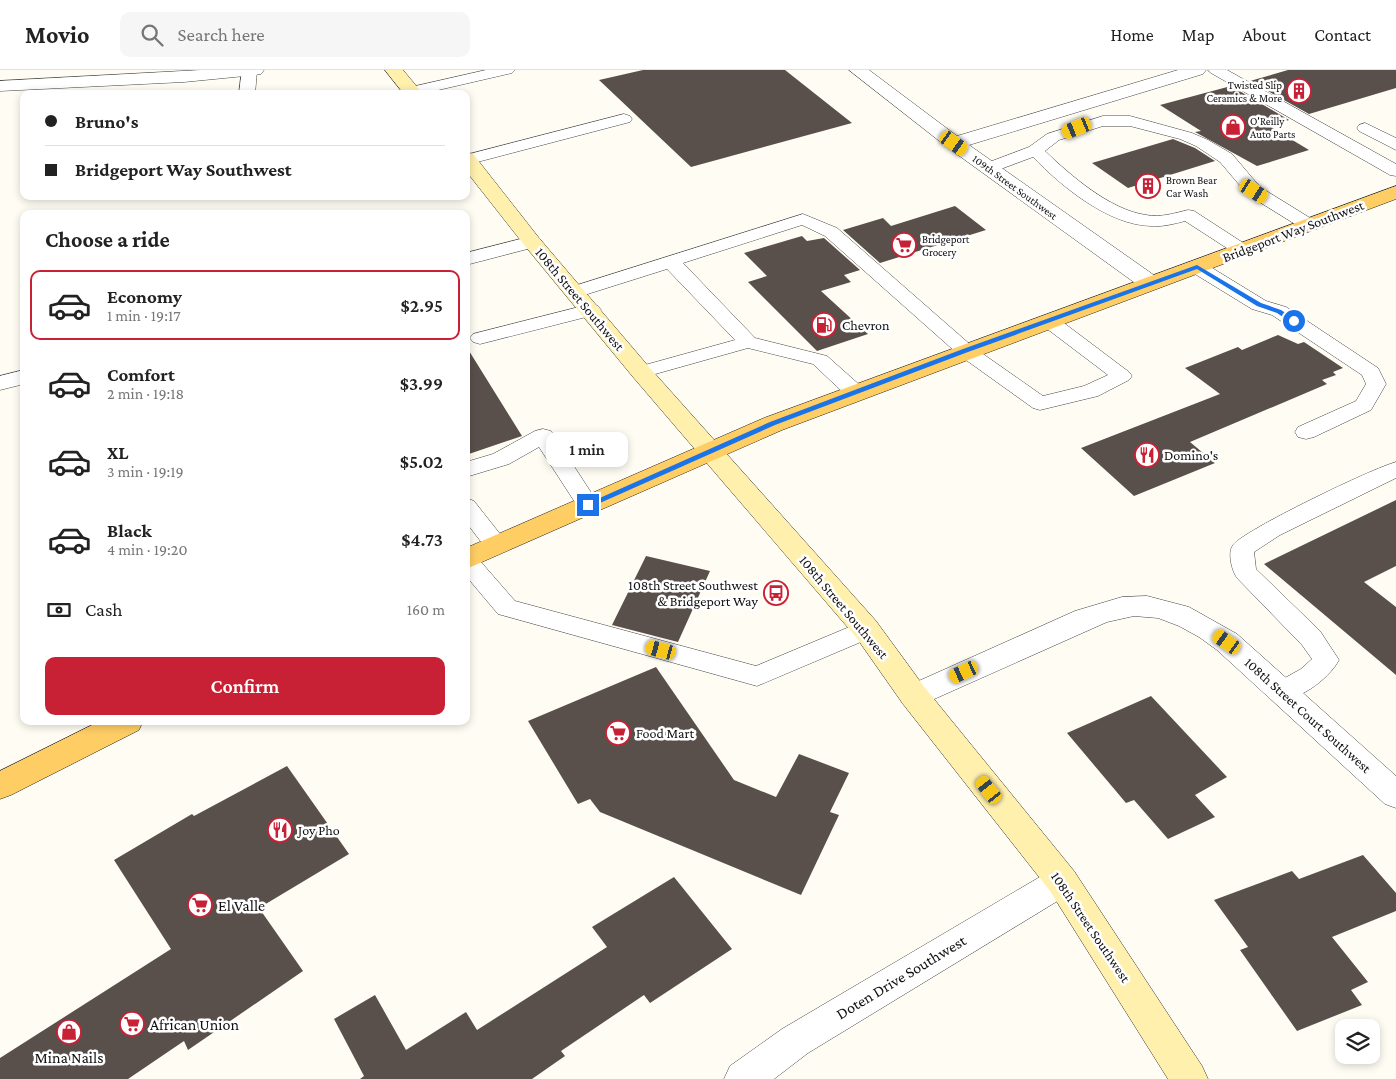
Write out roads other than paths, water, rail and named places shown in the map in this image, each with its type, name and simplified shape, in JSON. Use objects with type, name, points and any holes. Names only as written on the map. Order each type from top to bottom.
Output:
[{"type":"main road","name":"Bridgeport Way Southwest","points":[[470,558],[773,424],[1396,192]]},
{"type":"main road","points":[[0,786],[120,725]]},
{"type":"street","points":[[0,86],[184,77],[252,70]]},
{"type":"street","points":[[394,70],[411,90]]},
{"type":"street","name":"109th Street Southwest","points":[[858,70],[954,143],[1150,283]]},
{"type":"street","points":[[954,143],[1197,70]]},
{"type":"street","name":"108th Street Southwest","points":[[470,163],[532,242],[641,372],[866,629],[914,696],[1062,881],[1189,1079]]},
{"type":"street","points":[[470,258],[532,242]]},
{"type":"street","points":[[0,383],[20,378]]},
{"type":"street","name":"108th Street Court Southwest","points":[[914,696],[1098,614],[1137,606],[1166,610],[1208,629],[1227,642],[1396,795]]},
{"type":"street","name":"Doten Drive Southwest","points":[[743,1079],[794,1041],[1062,881]]},
{"type":"lane","points":[[248,90],[252,70]]},
{"type":"lane","points":[[425,90],[507,70]]},
{"type":"lane","points":[[1216,70],[1396,171]]},
{"type":"lane","points":[[470,158],[624,119]]},
{"type":"lane","points":[[990,168],[1035,150],[1053,137],[1077,128],[1103,121],[1130,121],[1254,191],[1309,225]]},
{"type":"lane","points":[[1365,128],[1396,145]]},
{"type":"lane","points":[[1035,150],[1051,167],[1109,207],[1139,220],[1165,220],[1188,215],[1242,250]]},
{"type":"lane","points":[[575,292],[803,219],[831,232],[966,351],[1040,403],[1091,391],[1122,376],[1049,321]]},
{"type":"lane","points":[[670,262],[748,342]]},
{"type":"lane","points":[[1197,267],[1259,305],[1279,311],[1371,372],[1376,384],[1364,405],[1306,432]]},
{"type":"lane","points":[[480,338],[590,310]]},
{"type":"lane","points":[[641,372],[748,342],[820,360],[856,392]]},
{"type":"lane","points":[[470,469],[501,459],[543,436],[588,505]]},
{"type":"lane","points":[[1283,691],[1310,676],[1326,660],[1311,638],[1245,572],[1242,549],[1272,529],[1396,469]]},
{"type":"lane","points":[[470,511],[496,545]]},
{"type":"lane","points":[[470,565],[507,608],[757,676],[866,629]]},
{"type":"place","name":"Twisted Slip Ceramics & More","points":[[1299,91]]},
{"type":"place","name":"O'Reilly Auto Parts","points":[[1233,127]]},
{"type":"place","name":"Brown Bear Car Wash","points":[[1148,186]]},
{"type":"place","name":"Bridgeport Grocery","points":[[904,245]]},
{"type":"place","name":"Chevron","points":[[824,325]]},
{"type":"place","name":"Domino's","points":[[1147,455]]},
{"type":"place","name":"108th Street Southwest & Bridgeport Way","points":[[776,593]]},
{"type":"place","name":"Food Mart","points":[[618,733]]},
{"type":"place","name":"Joy Pho","points":[[280,830]]},
{"type":"place","name":"El Valle","points":[[200,905]]},
{"type":"place","name":"African Union","points":[[132,1024]]},
{"type":"place","name":"Mina Nails","points":[[69,1032]]}]
